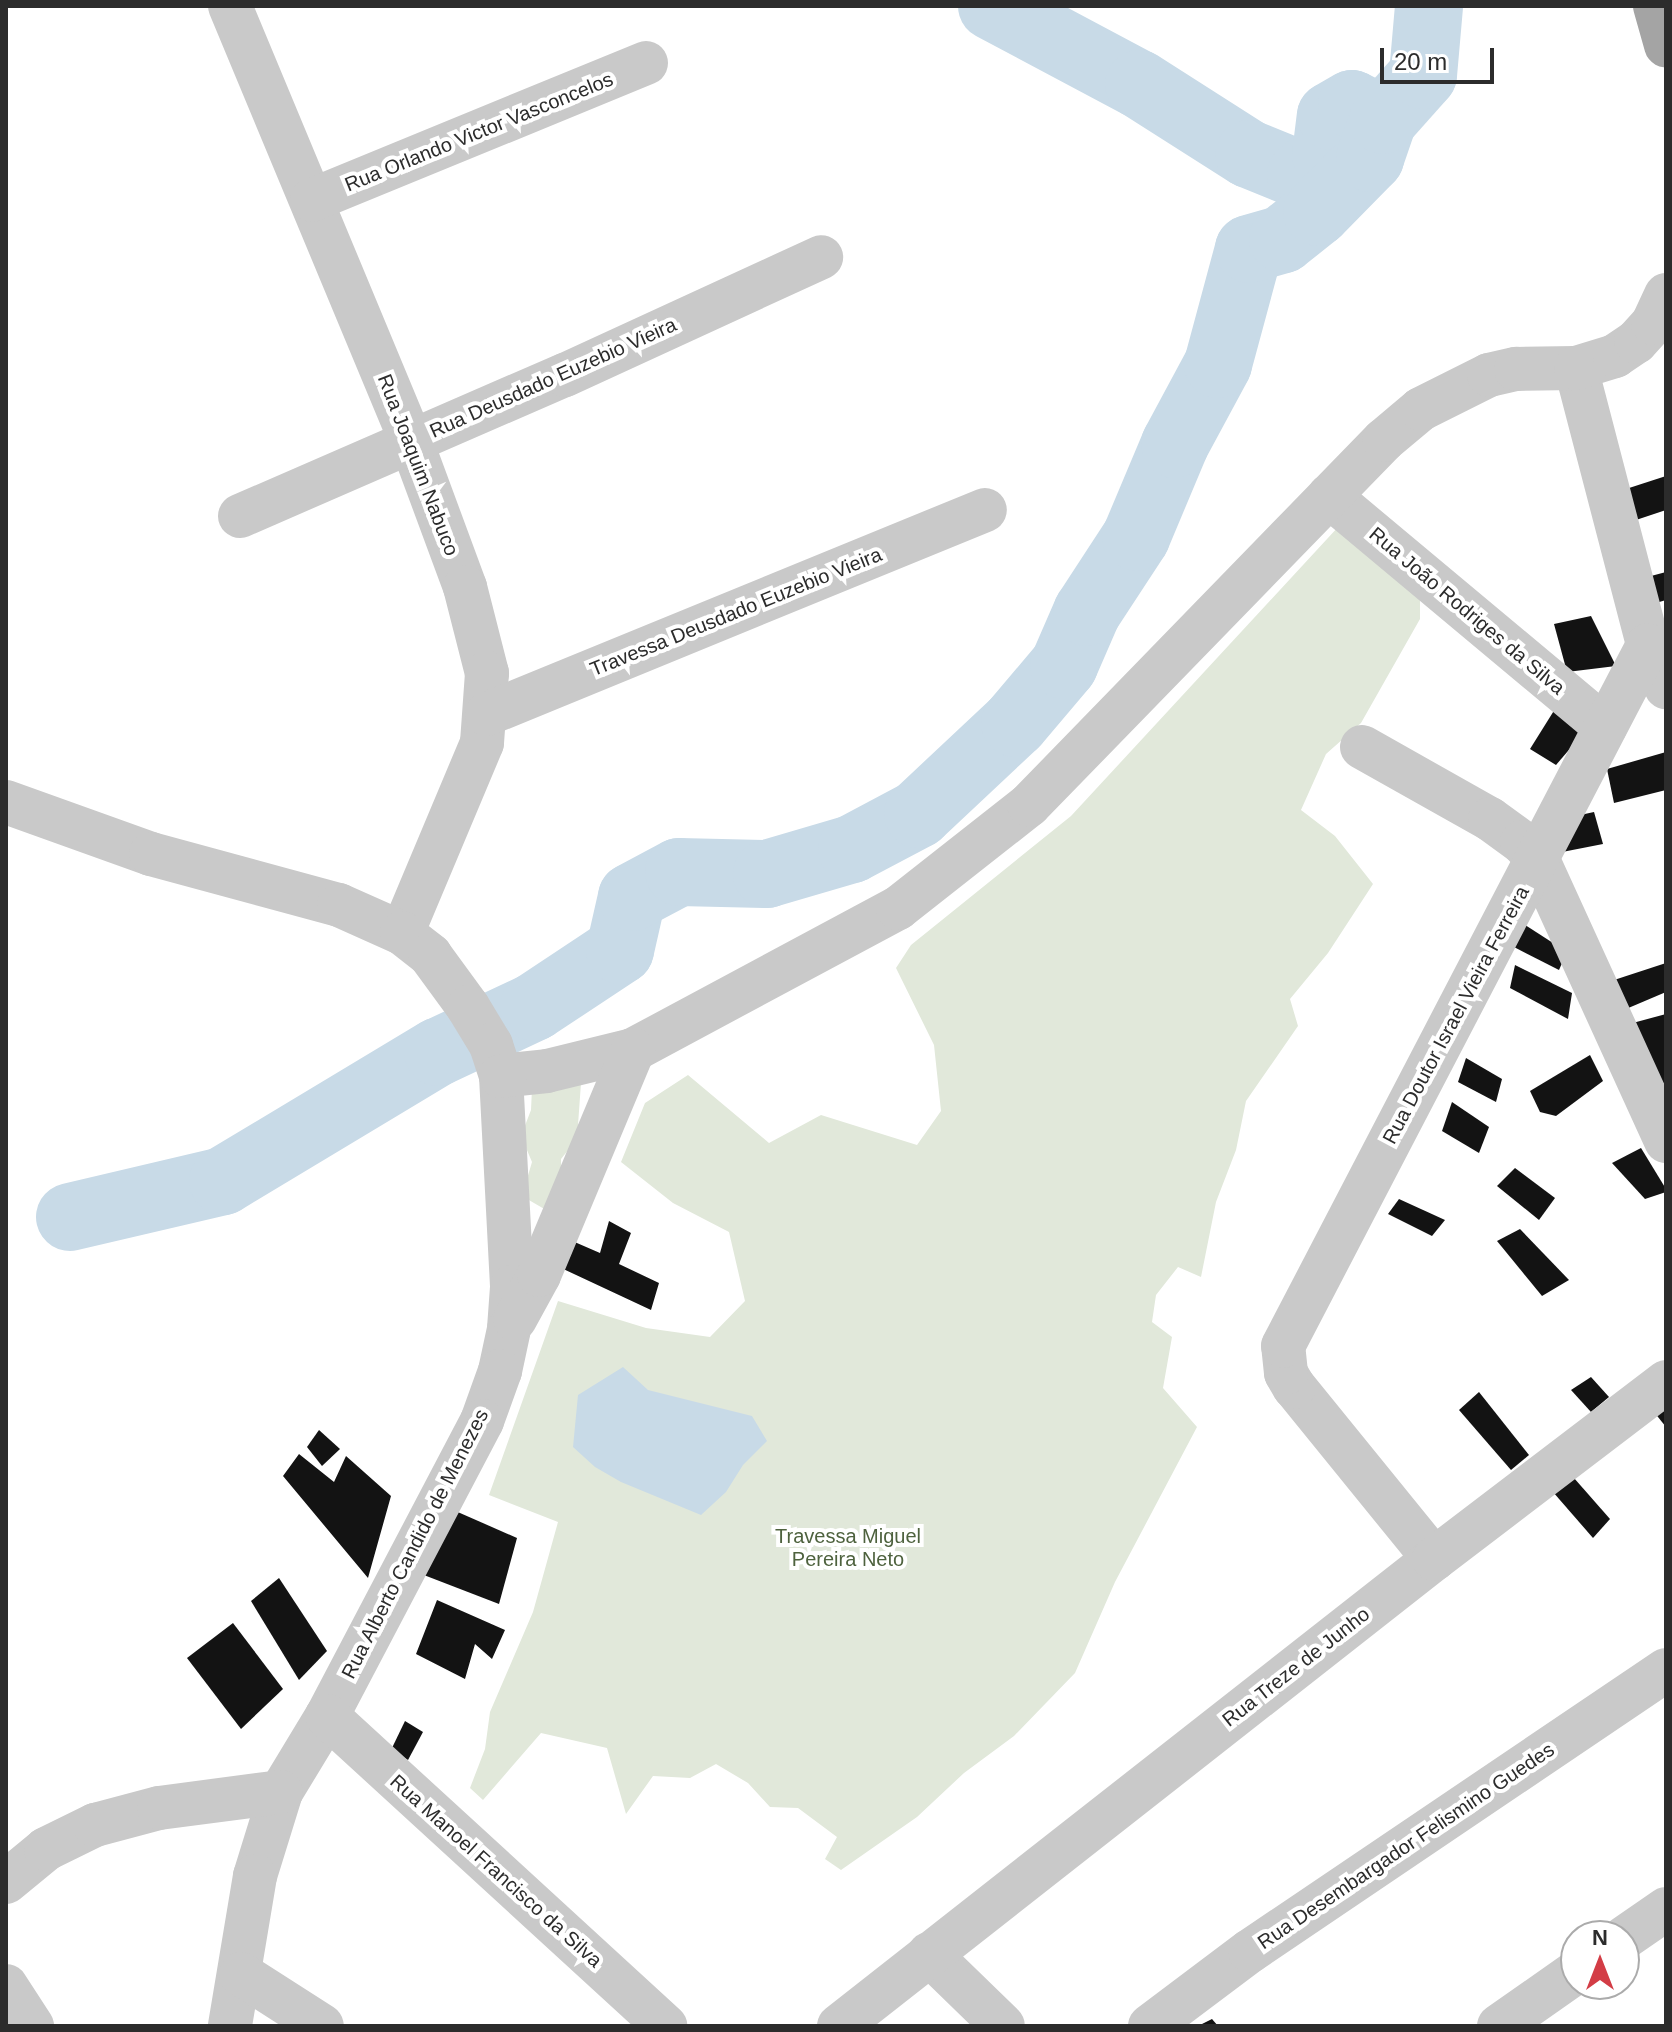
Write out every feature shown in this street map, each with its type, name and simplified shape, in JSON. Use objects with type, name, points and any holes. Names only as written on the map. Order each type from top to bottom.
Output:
[{"type":"main road","points":[[1655,6],[1666,45]]},
{"type":"street","name":"Rua Joaquim Nabuco","points":[[230,6],[411,441],[479,633],[487,673],[487,714],[416,944]]},
{"type":"street","name":"Rua Orlando Victor Vasconcelos","points":[[312,200],[646,63]]},
{"type":"street","name":"Rua Deusdado Euzebio Vieira","points":[[240,516],[565,375],[821,257]]},
{"type":"street","points":[[6,802],[151,854],[339,905],[416,944],[496,1060],[559,1069],[633,1050],[898,908],[966,858],[1029,805],[1329,496],[1408,419],[1460,388],[1516,369],[1576,368],[1615,356],[1636,342],[1653,323],[1666,295]]},
{"type":"street","points":[[1576,368],[1648,645],[1666,687]]},
{"type":"street","name":"Rua João Rodriges da Silva","points":[[1329,496],[1605,727]]},
{"type":"street","name":"Travessa Deusdado Euzebio Vieira","points":[[487,714],[985,510]]},
{"type":"street","name":"Rua Doutor Israel Vieira Ferreira","points":[[1434,1559],[1294,1387],[1283,1360],[1288,1331],[1538,860],[1648,645]]},
{"type":"street","points":[[1362,747],[1490,819],[1522,842],[1538,860],[1666,1141]]},
{"type":"street","points":[[509,1329],[539,1275],[633,1050]]},
{"type":"street","name":"Rua Alberto Candido de Menezes","points":[[230,2026],[255,1876],[281,1792],[327,1716],[482,1421],[500,1371],[509,1329],[512,1239],[496,1060]]},
{"type":"street","name":"Rua Treze de Junho","points":[[839,2026],[1434,1559],[1666,1382]]},
{"type":"street","name":"Rua Desembargador Felismino Guedes","points":[[1150,2026],[1250,1951],[1666,1670]]},
{"type":"street","name":"Rua Manoel Francisco da Silva","points":[[327,1716],[665,2026]]},
{"type":"street","points":[[6,1882],[46,1849],[95,1825],[159,1808],[281,1792]]},
{"type":"street","points":[[1640,1927],[1666,1909]]},
{"type":"street","points":[[929,1954],[1003,2026]]},
{"type":"street","points":[[241,1974],[322,2026]]},
{"type":"street","points":[[1499,2026],[1560,1983]]},
{"type":"street","points":[[6,1986],[32,2026]]},
{"type":"green space","name":"Travessa Miguel Pereira Neto","points":[[1339,526],[1420,595],[1420,619],[1361,723],[1326,754],[1301,810],[1335,836],[1373,884],[1328,953],[1290,999],[1298,1026],[1246,1101],[1236,1150],[1216,1202],[1201,1277],[1178,1267],[1156,1295],[1152,1322],[1172,1337],[1163,1388],[1197,1427],[1115,1582],[1075,1673],[1014,1736],[964,1773],[917,1817],[841,1870],[825,1859],[837,1837],[798,1808],[770,1807],[748,1783],[716,1764],[690,1778],[653,1776],[626,1814],[607,1748],[541,1733],[483,1800],[470,1788],[485,1749],[490,1712],[533,1612],[558,1522],[489,1495],[558,1301],[646,1328],[710,1337],[745,1301],[729,1232],[673,1203],[621,1162],[645,1103],[688,1075],[769,1143],[821,1115],[917,1145],[941,1111],[934,1045],[896,968],[911,945],[1071,816]]},
{"type":"green space","points":[[581,1083],[577,1139],[561,1159],[561,1189],[546,1210],[522,1196],[532,1162],[521,1136],[531,1110],[532,1088]]},
{"type":"water","points":[[623,1367],[648,1390],[752,1416],[767,1441],[743,1465],[726,1492],[701,1515],[621,1482],[595,1467],[573,1447],[578,1395]]},
{"type":"building","points":[[1666,476],[1666,510],[1633,521],[1626,489]]},
{"type":"building","points":[[1666,572],[1666,600],[1656,603],[1651,576]]},
{"type":"building","points":[[1591,616],[1616,666],[1567,672],[1554,624]]},
{"type":"building","points":[[1555,709],[1586,730],[1556,765],[1530,749]]},
{"type":"building","points":[[1666,752],[1666,790],[1614,803],[1607,769]]},
{"type":"building","points":[[1594,812],[1603,844],[1552,854],[1571,817]]},
{"type":"building","points":[[1522,923],[1567,952],[1559,970],[1512,946]]},
{"type":"building","points":[[1666,963],[1666,992],[1626,1009],[1611,981]]},
{"type":"building","points":[[1515,965],[1572,993],[1568,1019],[1510,988]]},
{"type":"building","points":[[1666,1014],[1666,1088],[1629,1024]]},
{"type":"building","points":[[1590,1055],[1603,1081],[1556,1116],[1540,1112],[1530,1091]]},
{"type":"building","points":[[1466,1058],[1502,1079],[1496,1102],[1458,1082]]},
{"type":"building","points":[[1452,1102],[1489,1127],[1479,1153],[1442,1131]]},
{"type":"building","points":[[1641,1148],[1666,1189],[1666,1192],[1645,1199],[1612,1163]]},
{"type":"building","points":[[1515,1168],[1555,1198],[1539,1220],[1497,1186]]},
{"type":"building","points":[[1399,1199],[1445,1220],[1432,1236],[1388,1214]]},
{"type":"building","points":[[609,1221],[631,1233],[619,1264],[659,1283],[651,1310],[559,1267],[570,1240],[600,1253]]},
{"type":"building","points":[[1520,1229],[1569,1280],[1542,1296],[1497,1241]]},
{"type":"building","points":[[1591,1377],[1609,1397],[1591,1412],[1571,1390]]},
{"type":"building","points":[[1479,1392],[1529,1455],[1511,1470],[1459,1410]]},
{"type":"building","points":[[1666,1403],[1666,1427],[1654,1412]]},
{"type":"building","points":[[319,1430],[340,1449],[322,1466],[307,1447]]},
{"type":"building","points":[[299,1454],[334,1482],[346,1456],[391,1496],[368,1578],[283,1476]]},
{"type":"building","points":[[1574,1478],[1610,1519],[1593,1538],[1553,1492]]},
{"type":"building","points":[[444,1506],[517,1538],[499,1604],[416,1572]]},
{"type":"building","points":[[279,1578],[327,1651],[299,1680],[251,1601]]},
{"type":"building","points":[[437,1600],[505,1630],[492,1659],[475,1644],[465,1679],[416,1654]]},
{"type":"building","points":[[233,1623],[283,1689],[241,1729],[187,1658]]},
{"type":"building","points":[[405,1721],[423,1732],[408,1760],[391,1750]]},
{"type":"building","points":[[1212,2019],[1218,2026],[1198,2026]]},
{"type":"waterway","points":[[992,6],[1139,84],[1249,154],[1301,175],[1326,155],[1331,116],[1352,104],[1383,120]]},
{"type":"waterway","points":[[70,1217],[223,1181],[438,1052],[534,1007],[620,950],[632,897],[679,872],[767,874],[852,849],[918,814],[1015,723],[1064,665],[1087,612],[1136,537],[1175,444],[1218,364],[1249,249],[1283,239],[1317,212],[1370,158],[1383,120],[1423,75],[1429,6]]}]
